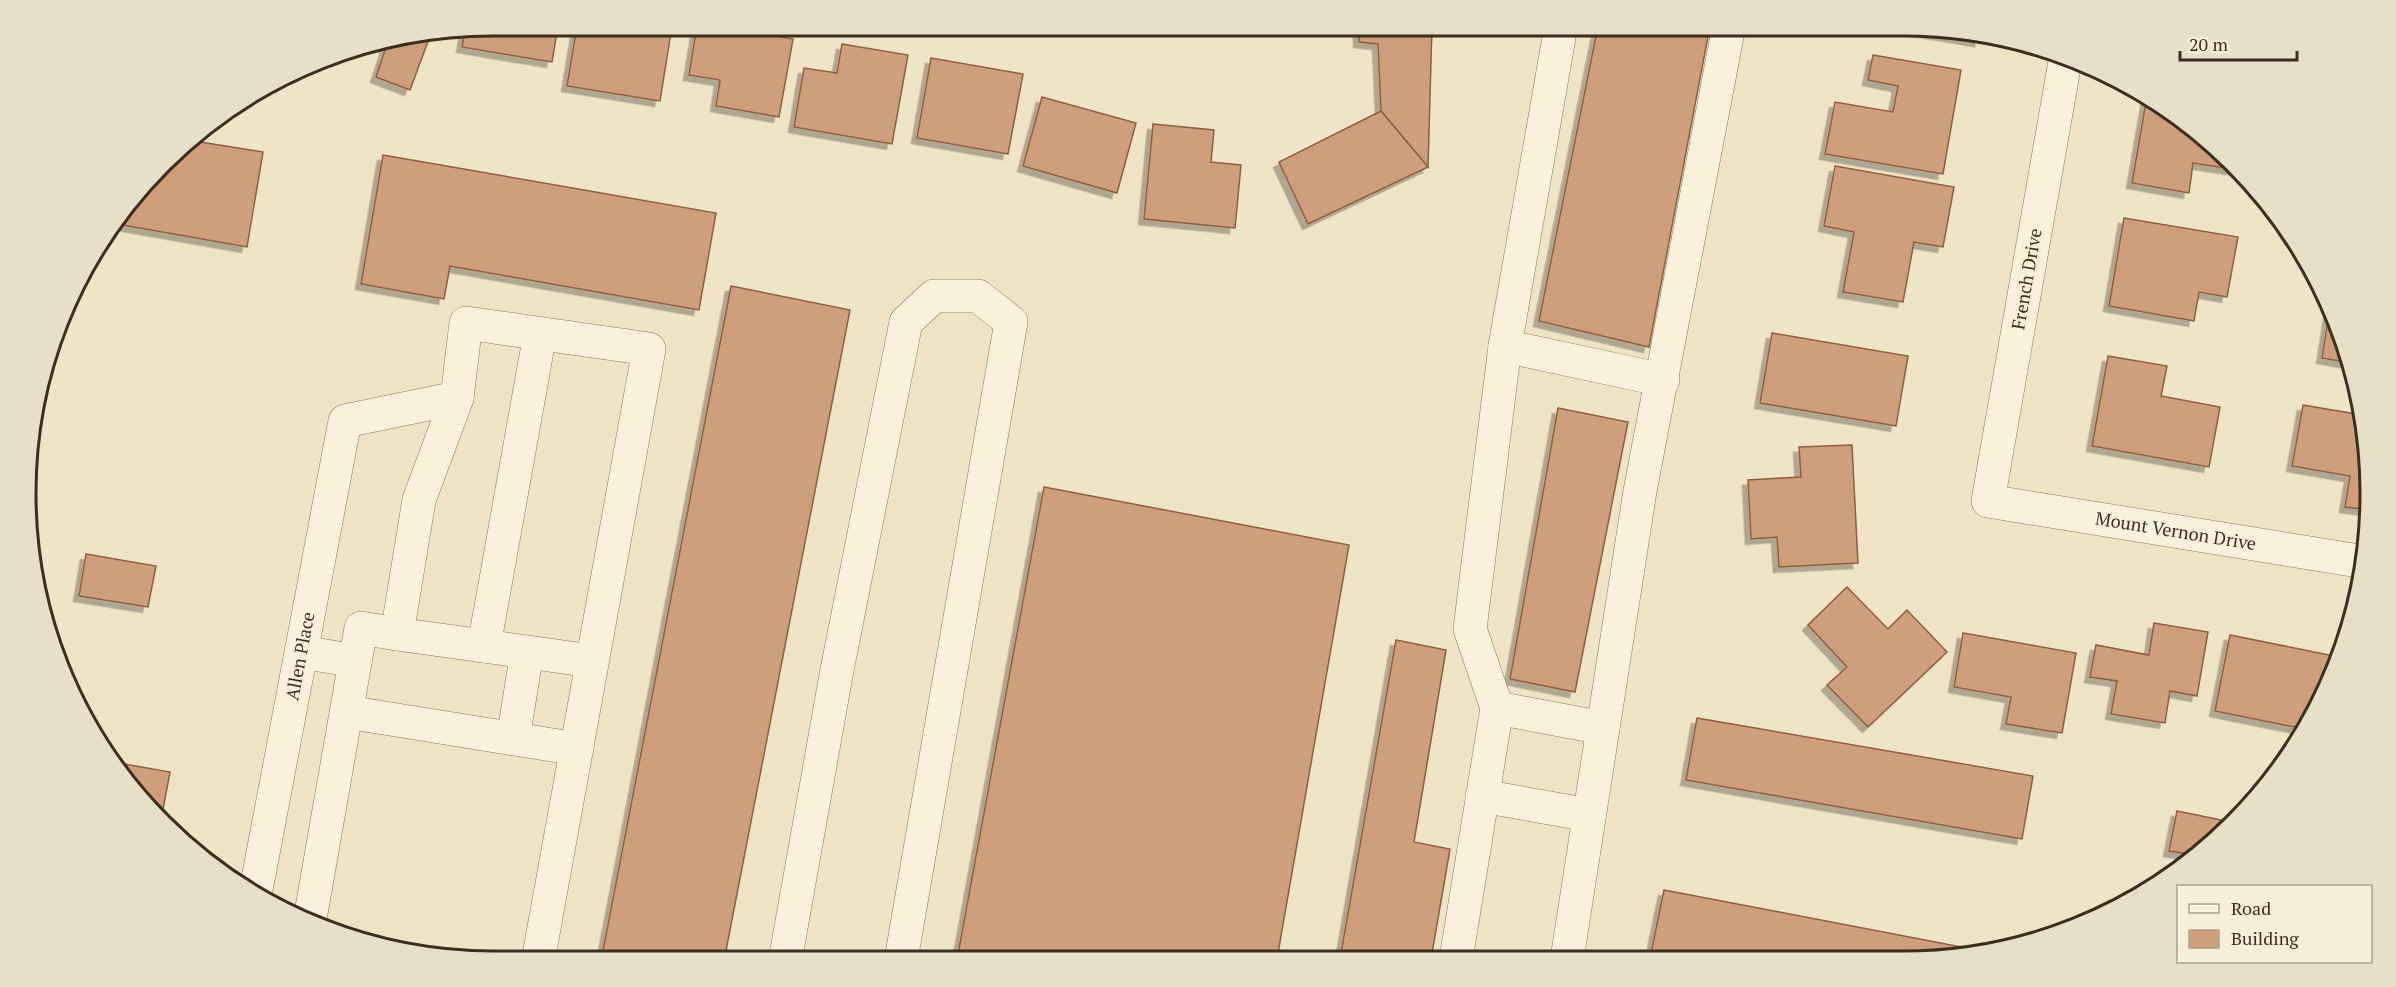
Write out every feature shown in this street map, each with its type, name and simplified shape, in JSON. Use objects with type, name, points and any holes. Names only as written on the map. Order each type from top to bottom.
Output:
[{"type":"street","points":[[1457,951],[1497,708],[1470,629],[1505,346],[1559,36]]},
{"type":"street","points":[[1568,951],[1640,490],[1663,380],[1727,36]]},
{"type":"street","name":"French Drive","points":[[1988,501],[2064,66]]},
{"type":"street","points":[[787,951],[837,670],[906,322],[934,296],[978,296],[1011,322],[903,951]]},
{"type":"street","points":[[397,634],[419,500],[457,398],[466,322],[649,349],[540,951]]},
{"type":"street","points":[[484,646],[540,334]]},
{"type":"street","points":[[1505,346],[1663,380]]},
{"type":"street","name":"Allen Place","points":[[257,885],[345,421],[457,398]]},
{"type":"street","name":"Mount Vernon Drive","points":[[1988,501],[2355,560]]},
{"type":"street","points":[[311,913],[361,628],[592,661]]},
{"type":"street","points":[[302,652],[355,661]]},
{"type":"street","points":[[513,739],[528,652]]},
{"type":"street","points":[[1497,708],[1603,728]]},
{"type":"street","points":[[347,712],[577,749]]},
{"type":"street","points":[[1482,796],[1589,815]]},
{"type":"building","points":[[556,36],[552,62],[462,47],[464,37]]},
{"type":"building","points":[[575,36],[670,36],[660,101],[567,86]]},
{"type":"building","points":[[695,36],[776,36],[793,39],[779,117],[716,106],[720,80],[689,75]]},
{"type":"building","points":[[1359,36],[1432,36],[1428,167],[1381,111],[1378,44],[1359,42]]},
{"type":"building","points":[[1596,36],[1708,36],[1649,347],[1539,321]]},
{"type":"building","points":[[428,41],[410,90],[376,77],[385,50]]},
{"type":"building","points":[[842,44],[908,55],[892,144],[794,127],[804,68],[837,73]]},
{"type":"building","points":[[1873,55],[1961,70],[1943,174],[1825,154],[1835,102],[1893,112],[1898,86],[1868,80]]},
{"type":"building","points":[[931,58],[1023,74],[1008,154],[917,138]]},
{"type":"building","points":[[1042,97],[1136,123],[1117,193],[1023,166]]},
{"type":"building","points":[[2145,106],[2181,131],[2224,168],[2193,163],[2189,193],[2132,183]]},
{"type":"building","points":[[1381,111],[1428,167],[1308,224],[1279,162]]},
{"type":"building","points":[[1153,124],[1214,130],[1211,162],[1241,165],[1235,228],[1144,219]]},
{"type":"building","points":[[201,142],[263,152],[247,247],[123,225],[170,170]]},
{"type":"building","points":[[383,155],[716,213],[699,310],[450,266],[444,299],[361,284]]},
{"type":"building","points":[[1835,166],[1954,187],[1943,247],[1914,242],[1903,302],[1843,292],[1854,232],[1824,226]]},
{"type":"building","points":[[2124,218],[2238,237],[2227,297],[2199,292],[2194,321],[2109,306]]},
{"type":"building","points":[[731,286],[850,310],[726,951],[603,951]]},
{"type":"building","points":[[2327,324],[2340,361],[2322,358]]},
{"type":"building","points":[[1772,333],[1908,356],[1896,426],[1760,403]]},
{"type":"building","points":[[2108,356],[2167,366],[2161,396],[2220,407],[2209,467],[2092,446]]},
{"type":"building","points":[[2303,405],[2353,413],[2359,464],[2359,509],[2345,507],[2350,476],[2292,466]]},
{"type":"building","points":[[1558,408],[1628,422],[1575,692],[1510,679]]},
{"type":"building","points":[[1852,445],[1858,563],[1779,567],[1777,537],[1751,539],[1748,480],[1801,477],[1799,447]]},
{"type":"building","points":[[1044,487],[1349,545],[1278,951],[959,951]]},
{"type":"building","points":[[86,554],[156,566],[148,607],[79,596]]},
{"type":"building","points":[[1847,587],[1888,629],[1907,610],[1947,652],[1868,727],[1827,685],[1847,667],[1808,625]]},
{"type":"building","points":[[2154,623],[2208,632],[2197,696],[2170,691],[2165,723],[2111,714],[2117,681],[2090,677],[2096,645],[2149,655]]},
{"type":"building","points":[[1963,633],[2076,653],[2062,733],[2006,724],[2011,697],[1954,687]]},
{"type":"building","points":[[2230,635],[2330,655],[2313,696],[2296,727],[2215,711]]},
{"type":"building","points":[[1396,640],[1446,650],[1414,842],[1450,849],[1432,951],[1341,951]]},
{"type":"building","points":[[1697,718],[2033,776],[2022,839],[1686,780]]},
{"type":"building","points":[[125,764],[170,772],[163,809]]},
{"type":"building","points":[[2177,811],[2222,820],[2184,853],[2169,851]]},
{"type":"building","points":[[1664,890],[1962,947],[1902,951],[1651,951]]}]
